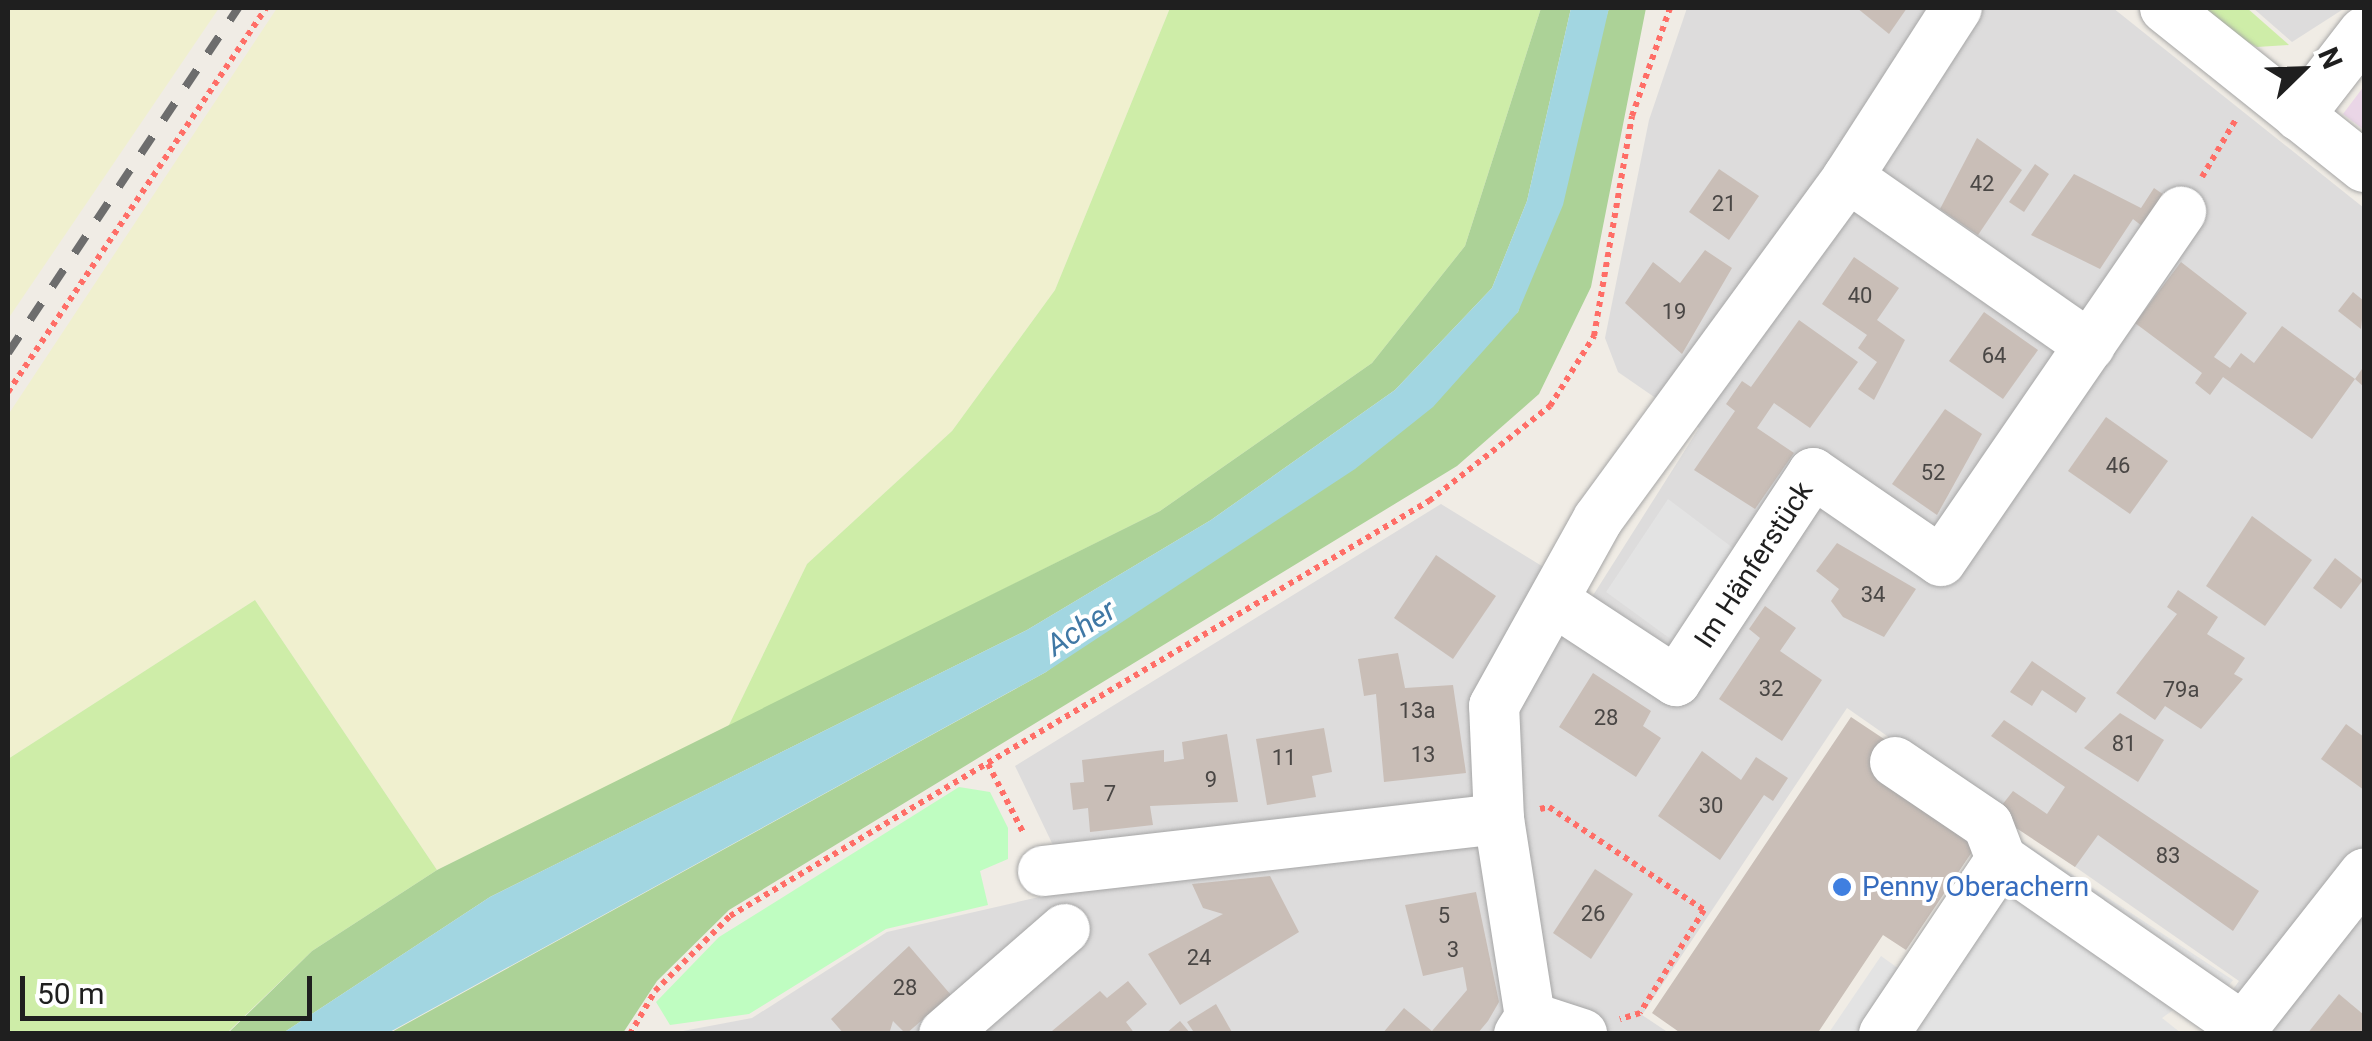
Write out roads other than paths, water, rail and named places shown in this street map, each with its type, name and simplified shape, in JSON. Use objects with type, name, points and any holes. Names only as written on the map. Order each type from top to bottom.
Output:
[{"type":"street","points":[[1581,1033],[1524,1025],[1500,818],[1494,706],[1598,519],[1848,178],[1957,8]]},
{"type":"street","points":[[2165,8],[2364,167]]},
{"type":"street","points":[[2280,101],[2364,32]]},
{"type":"street","points":[[1848,178],[2090,346]]},
{"type":"street","name":"Im Hänferstück","points":[[1554,602],[1676,681],[1813,472],[1941,561],[2181,212]]},
{"type":"street","points":[[1894,762],[1988,825],[2001,860],[2241,1030],[2364,874]]},
{"type":"street","points":[[1043,871],[1500,818]]},
{"type":"street","points":[[1884,1034],[2001,860]]},
{"type":"street","points":[[944,1034],[1065,928]]},
{"type":"water","name":"Acher","points":[[1571,8],[1609,8],[1563,205],[1518,312],[1433,407],[1355,469],[1046,672],[388,1033],[283,1033],[490,897],[1027,630],[1211,520],[1395,390],[1492,288],[1527,201]]},
{"type":"railway","points":[[8,353],[238,8]]},
{"type":"place","name":"Penny Oberachern","points":[[1842,887]]}]
